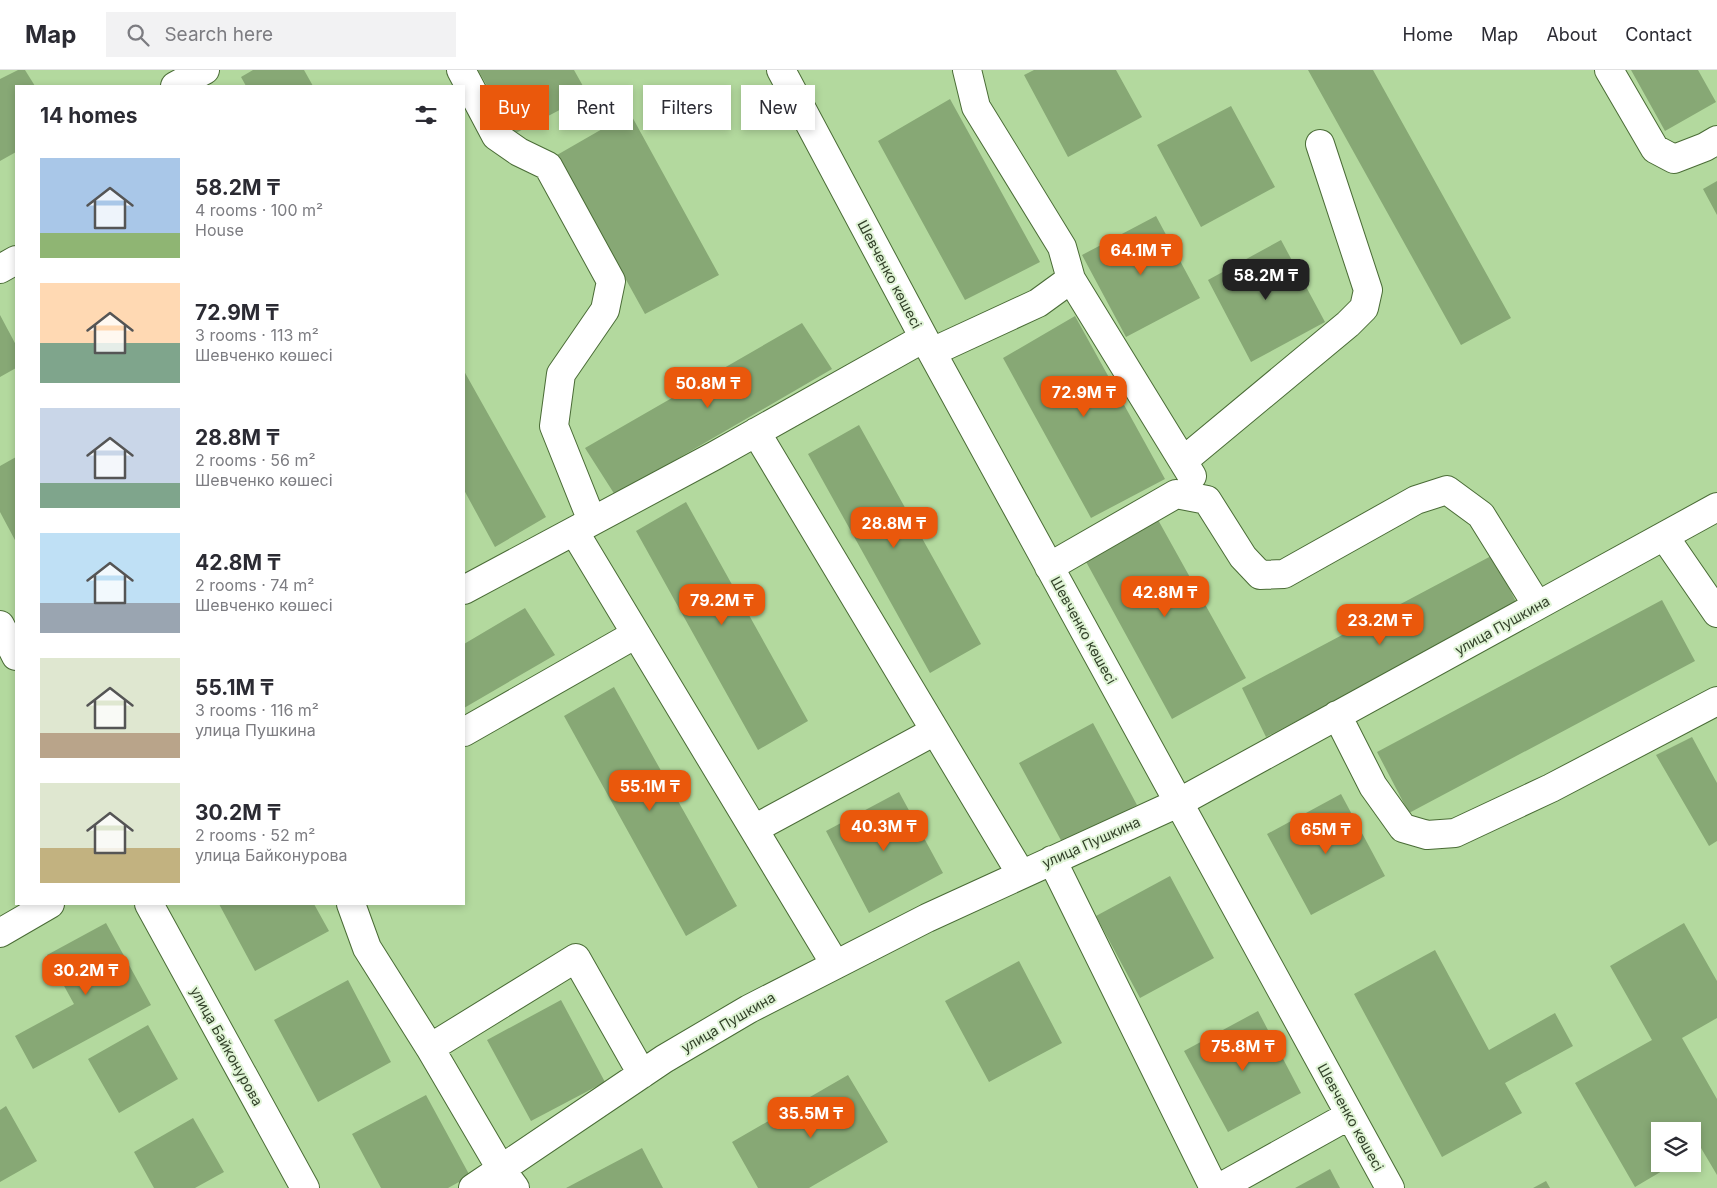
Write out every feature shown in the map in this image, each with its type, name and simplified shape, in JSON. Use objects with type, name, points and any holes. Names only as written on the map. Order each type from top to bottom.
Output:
[{"type":"street","points":[[461,70],[496,136],[519,152],[548,166],[611,281],[606,310],[561,374],[554,426],[583,526],[636,634],[835,964]]},
{"type":"street","name":"Шевченко көшесі","points":[[782,70],[928,345],[1390,1188]]},
{"type":"street","points":[[967,70],[976,107],[1062,247],[1071,279],[1243,557],[1260,575],[1284,574],[1416,500],[1447,490],[1481,514],[1537,605]]},
{"type":"street","points":[[1609,70],[1655,149],[1674,158],[1705,147],[1717,140]]},
{"type":"street","points":[[1183,461],[1348,324],[1364,308],[1368,290],[1320,144]]},
{"type":"street","points":[[0,268],[15,260]]},
{"type":"street","points":[[465,585],[583,526],[756,432],[928,345],[1038,302],[1071,279]]},
{"type":"street","points":[[756,432],[1021,874]]},
{"type":"street","points":[[1049,567],[1176,494],[1207,500]]},
{"type":"street","name":"улица Пушкина","points":[[472,1188],[508,1178],[642,1074],[749,1009],[927,918],[1178,802],[1717,508]]},
{"type":"street","points":[[1664,536],[1717,613]]},
{"type":"street","points":[[0,625],[15,654]]},
{"type":"street","points":[[465,731],[636,634]]},
{"type":"street","points":[[1337,715],[1372,786],[1403,828],[1427,835],[1454,832],[1551,788],[1717,701]]},
{"type":"street","points":[[754,829],[935,731]]},
{"type":"street","points":[[1052,860],[1214,1188]]},
{"type":"street","points":[[0,933],[48,905]]},
{"type":"street","name":"улица Байконурова","points":[[150,905],[305,1188]]},
{"type":"street","points":[[351,905],[367,948],[508,1178]]},
{"type":"street","points":[[430,1048],[576,958],[642,1074]]},
{"type":"street","points":[[1219,1188],[1350,1115]]},
{"type":"building","points":[[18,70],[25,70],[34,85],[15,85],[15,153],[0,161],[0,79]]},
{"type":"building","points":[[253,70],[304,70],[312,85],[245,85],[241,77]]},
{"type":"building","points":[[478,70],[574,70],[582,85],[559,85],[559,110],[549,116],[549,85],[486,85]]},
{"type":"building","points":[[1034,70],[1116,70],[1142,117],[1068,157],[1024,75]]},
{"type":"building","points":[[1308,70],[1373,70],[1511,318],[1461,345]]},
{"type":"building","points":[[1631,70],[1698,70],[1716,102],[1665,131]]},
{"type":"building","points":[[950,99],[1040,262],[965,300],[878,141]]},
{"type":"building","points":[[1231,106],[1275,187],[1201,227],[1157,145]]},
{"type":"building","points":[[633,118],[719,275],[645,314],[557,155],[600,130],[633,130]]},
{"type":"building","points":[[512,130],[522,130],[514,134]]},
{"type":"building","points":[[1717,181],[1717,215],[1703,189]]},
{"type":"building","points":[[1156,216],[1200,298],[1126,337],[1082,255]]},
{"type":"building","points":[[1281,240],[1325,322],[1251,362],[1208,280]]},
{"type":"building","points":[[0,315],[15,343],[15,369],[0,377]]},
{"type":"building","points":[[1075,316],[1165,479],[1091,518],[1003,358]]},
{"type":"building","points":[[802,323],[832,369],[615,495],[585,448]]},
{"type":"building","points":[[465,373],[546,517],[495,547],[465,492]]},
{"type":"building","points":[[859,425],[981,644],[930,673],[808,454]]},
{"type":"building","points":[[15,458],[15,540],[0,512],[0,466]]},
{"type":"building","points":[[686,502],[808,721],[758,750],[636,531]]},
{"type":"building","points":[[1157,518],[1246,678],[1172,719],[1084,558]]},
{"type":"building","points":[[1493,555],[1517,604],[1266,737],[1242,688]]},
{"type":"building","points":[[1662,600],[1695,661],[1409,813],[1377,752]]},
{"type":"building","points":[[525,608],[555,655],[465,707],[465,643]]},
{"type":"building","points":[[614,687],[737,906],[686,936],[564,716]]},
{"type":"building","points":[[1093,723],[1137,805],[1063,844],[1019,763]]},
{"type":"building","points":[[1692,737],[1717,783],[1717,841],[1709,846],[1656,755]]},
{"type":"building","points":[[899,792],[943,873],[869,913],[826,831]]},
{"type":"building","points":[[1341,794],[1385,876],[1311,915],[1267,834]]},
{"type":"building","points":[[1170,876],[1214,958],[1140,998],[1096,916]]},
{"type":"building","points":[[220,905],[315,905],[329,931],[255,971]]},
{"type":"building","points":[[106,923],[151,1005],[33,1069],[15,1036],[74,1004],[47,955]]},
{"type":"building","points":[[1684,923],[1717,981],[1717,1018],[1682,1038],[1717,1099],[1717,1175],[1701,1148],[1701,1122],[1651,1122],[1651,1172],[1660,1172],[1635,1187],[1575,1083],[1652,1040],[1610,966]]},
{"type":"building","points":[[1435,950],[1489,1050],[1555,1013],[1573,1046],[1505,1083],[1522,1113],[1442,1157],[1354,994]]},
{"type":"building","points":[[1019,961],[1062,1043],[989,1082],[945,1001]]},
{"type":"building","points":[[348,980],[391,1062],[318,1102],[274,1020]]},
{"type":"building","points":[[561,1000],[605,1082],[531,1121],[487,1040]]},
{"type":"building","points":[[1258,1011],[1301,1093],[1228,1132],[1184,1051]]},
{"type":"building","points":[[148,1025],[178,1079],[119,1113],[88,1059]]},
{"type":"building","points":[[848,1075],[888,1142],[809,1188],[758,1188],[732,1142]]},
{"type":"building","points":[[426,1095],[470,1176],[448,1188],[381,1188],[352,1134]]},
{"type":"building","points":[[6,1106],[37,1161],[0,1182],[0,1110]]},
{"type":"building","points":[[193,1118],[224,1172],[195,1188],[154,1188],[134,1152]]},
{"type":"building","points":[[642,1148],[663,1188],[566,1188]]},
{"type":"building","points":[[1330,1169],[1340,1188],[1295,1188]]},
{"type":"building","points":[[1546,1181],[1550,1188],[1533,1188]]}]
